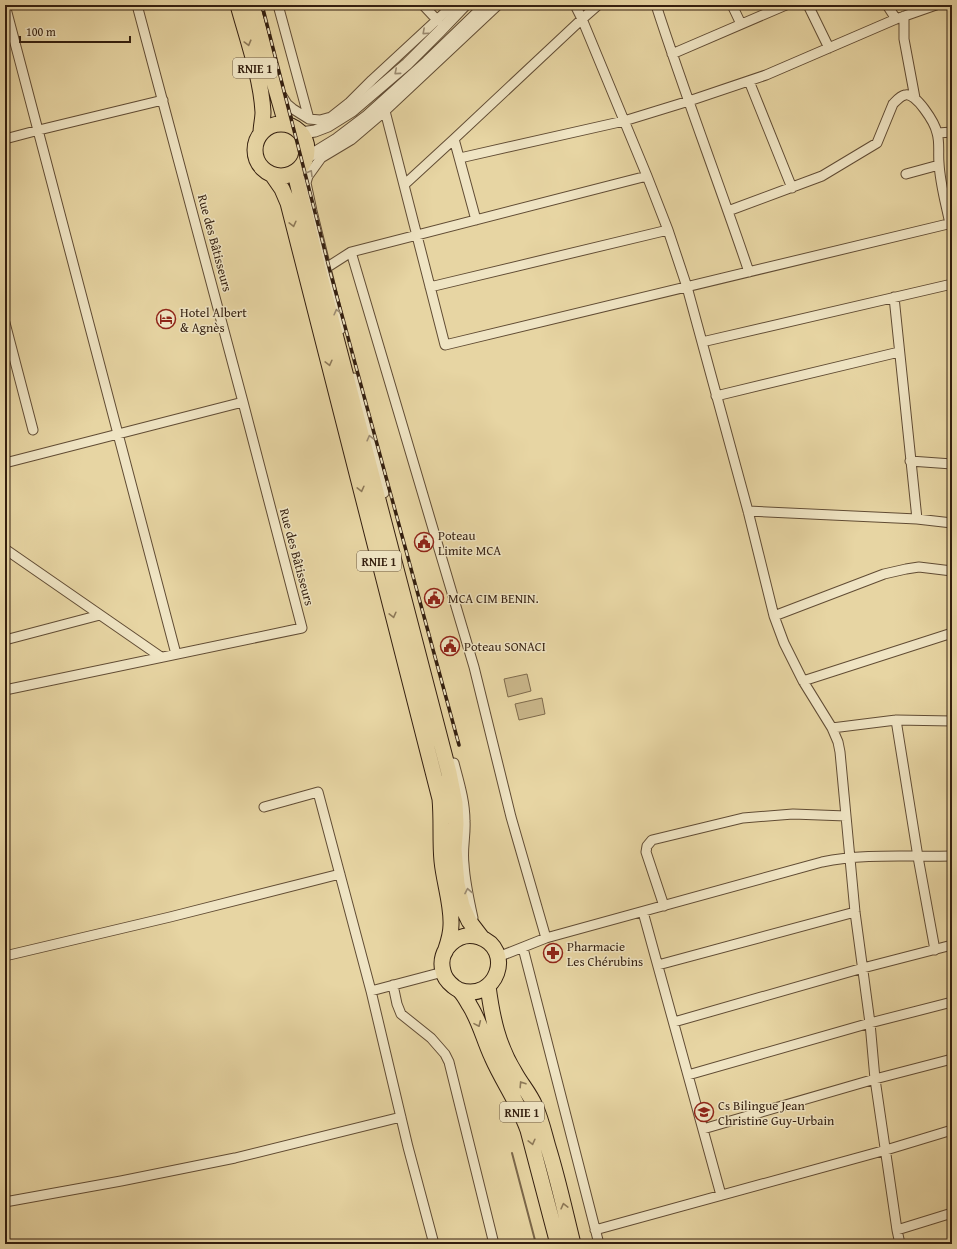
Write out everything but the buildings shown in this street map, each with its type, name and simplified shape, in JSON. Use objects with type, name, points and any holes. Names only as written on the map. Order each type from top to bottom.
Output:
[{"type":"highway","name":"RNIE 1","points":[[238,5],[255,69],[263,113],[261,133],[255,144],[255,155],[263,170],[273,176],[282,189],[288,203],[440,799],[442,861],[451,924],[450,937],[442,962],[443,972],[449,983],[460,990],[471,1008],[502,1078],[522,1112],[558,1244]]},
{"type":"highway","name":"RNIE 1","points":[[252,5],[286,124]]},
{"type":"highway","points":[[261,133],[275,124],[286,124],[293,126],[301,133],[306,142],[306,158],[303,166],[295,173],[284,177],[273,176]]},
{"type":"highway","name":"RNIE 1","points":[[295,173],[316,261],[449,773],[455,803],[456,824],[454,849],[457,884],[462,906],[468,921],[494,948],[498,957]]},
{"type":"highway","points":[[444,952],[451,943],[461,937],[479,934]]},
{"type":"highway","points":[[460,990],[474,992],[482,990],[488,986],[494,980],[497,973],[498,957]]},
{"type":"highway","name":"RNIE 1","points":[[488,986],[492,1015],[497,1035],[511,1066],[535,1105],[541,1123],[573,1244]]},
{"type":"street","name":"Rue des Bâtisseurs","points":[[137,5],[302,628],[176,654]]},
{"type":"street","points":[[259,5],[283,98],[293,109],[309,119],[320,120],[331,117],[350,102],[372,80],[438,21],[453,5]]},
{"type":"street","points":[[278,5],[309,119]]},
{"type":"street","points":[[423,5],[438,21]]},
{"type":"street","points":[[301,133],[315,131],[328,126],[352,110],[407,64],[465,5]]},
{"type":"street","points":[[479,934],[466,885],[463,862],[465,822],[460,785],[420,637],[306,184],[308,176],[321,158],[351,140],[426,62],[486,5]]},
{"type":"street","points":[[306,158],[337,139],[383,107],[498,5]]},
{"type":"street","points":[[575,5],[582,18],[647,176],[668,230],[687,287],[748,511],[774,616],[784,643],[803,682],[832,728],[838,742],[855,912],[870,1023],[875,1079],[900,1244]]},
{"type":"street","points":[[404,185],[582,18],[598,5]]},
{"type":"street","points":[[656,5],[749,272]]},
{"type":"street","points":[[732,5],[742,24]]},
{"type":"street","points":[[672,54],[786,5]]},
{"type":"street","points":[[808,5],[829,48]]},
{"type":"street","points":[[887,5],[900,18],[915,98]]},
{"type":"street","points":[[460,158],[624,121],[689,101],[749,81],[900,18],[936,5]]},
{"type":"street","points":[[5,6],[39,130],[117,434],[176,654],[5,690]]},
{"type":"street","points":[[749,81],[792,188]]},
{"type":"street","points":[[383,107],[445,345],[951,224],[939,164],[938,133],[934,124],[915,98],[910,95],[905,95],[893,104],[877,143],[822,176],[728,212]]},
{"type":"street","points":[[5,139],[163,100]]},
{"type":"street","points":[[938,133],[952,132]]},
{"type":"street","points":[[454,139],[476,220]]},
{"type":"street","points":[[906,174],[939,164]]},
{"type":"street","points":[[326,268],[351,252],[647,176]]},
{"type":"street","points":[[430,287],[668,230]]},
{"type":"street","points":[[351,252],[474,666],[511,817],[546,938]]},
{"type":"street","points":[[702,342],[952,284]]},
{"type":"street","points":[[894,297],[917,519]]},
{"type":"street","points":[[5,323],[33,430]]},
{"type":"street","points":[[716,396],[899,352]]},
{"type":"street","points":[[5,463],[243,402]]},
{"type":"street","points":[[910,461],[952,464]]},
{"type":"street","points":[[748,511],[917,519],[952,523]]},
{"type":"street","points":[[5,550],[161,657]]},
{"type":"street","points":[[774,616],[893,571],[919,567],[952,571]]},
{"type":"street","points":[[5,640],[100,615]]},
{"type":"street","points":[[803,682],[952,633]]},
{"type":"street","points":[[832,728],[896,720],[952,722]]},
{"type":"street","points":[[896,720],[934,950]]},
{"type":"street","points":[[264,807],[318,792],[371,991],[408,1147],[434,1244]]},
{"type":"street","points":[[664,906],[646,852],[647,846],[652,840],[743,818],[793,814],[846,816]]},
{"type":"street","points":[[498,957],[524,948],[546,938],[822,862],[863,856],[952,856]]},
{"type":"street","points":[[5,956],[170,917],[340,874]]},
{"type":"street","points":[[643,912],[721,1195]]},
{"type":"street","points":[[658,965],[855,912]]},
{"type":"street","points":[[674,1022],[863,968],[952,945]]},
{"type":"street","points":[[524,948],[598,1244]]},
{"type":"street","points":[[371,991],[443,972]]},
{"type":"street","points":[[392,985],[397,1004],[402,1014],[431,1038],[445,1054],[449,1062],[494,1244]]},
{"type":"street","points":[[688,1074],[870,1023],[952,1002]]},
{"type":"street","points":[[703,1129],[875,1079],[952,1059]]},
{"type":"street","points":[[5,1202],[228,1160],[401,1117]]},
{"type":"street","points":[[595,1230],[886,1150],[952,1130]]},
{"type":"street","points":[[897,1230],[952,1213]]},
{"type":"shaded area","points":[[527,674],[531,691],[508,697],[504,679]]},
{"type":"shaded area","points":[[542,698],[545,714],[519,720],[515,704]]},
{"type":"waterway","points":[[512,1153],[536,1244]]},
{"type":"railway","points":[[262,5],[331,275],[459,745]]},
{"type":"place","name":"Hotel Albert & Agnès","points":[[166,319]]},
{"type":"place","name":"Poteau Limite MCA","points":[[424,542]]},
{"type":"place","name":"MCA CIM BENIN.","points":[[434,598]]},
{"type":"place","name":"Poteau SONACI","points":[[450,646]]},
{"type":"place","name":"Pharmacie Les Chérubins","points":[[553,953]]},
{"type":"place","name":"Cs Bilingue Jean Christine Guy-Urbain","points":[[704,1112]]}]
